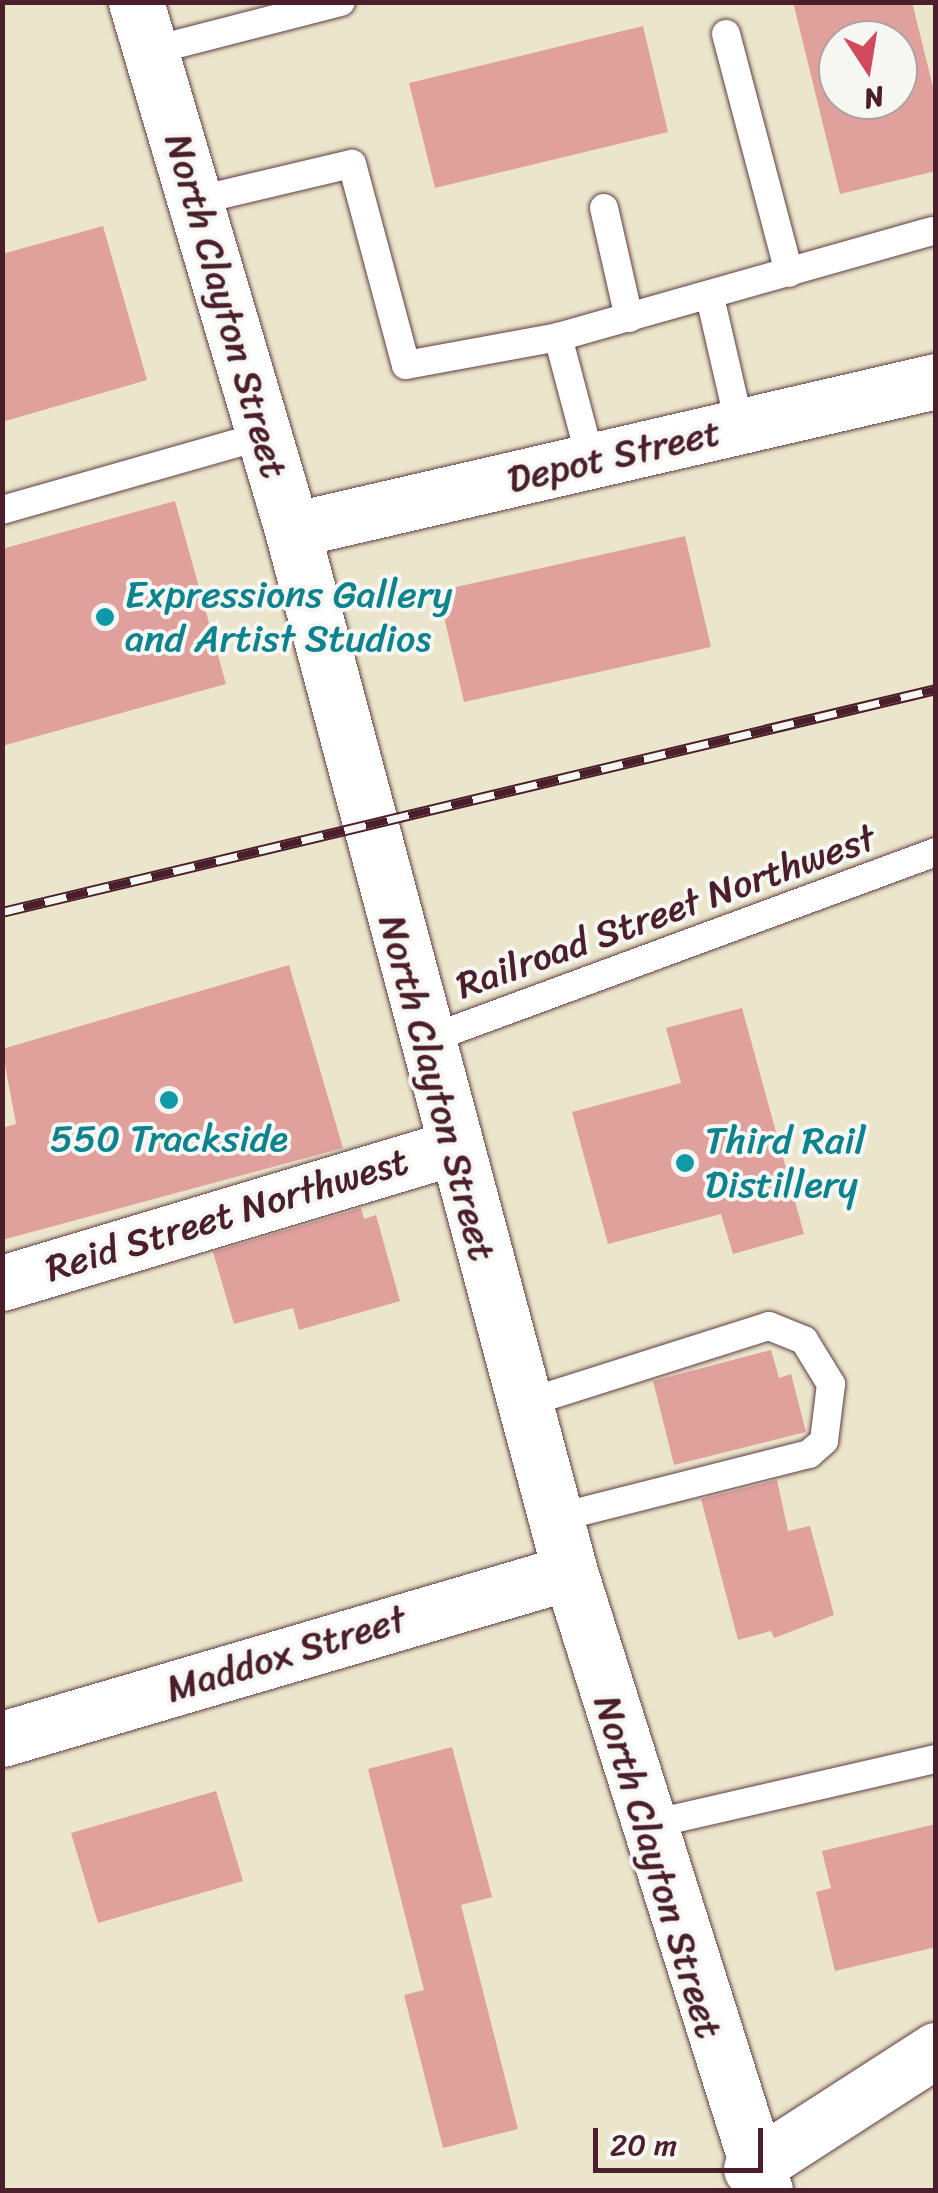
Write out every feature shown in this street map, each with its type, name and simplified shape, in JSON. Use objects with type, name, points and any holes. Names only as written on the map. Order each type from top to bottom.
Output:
[{"type":"street","name":"North Clayton Street","points":[[143,26],[292,530],[422,1042],[570,1572],[643,1826],[755,2183]]},
{"type":"street","name":"Depot Street","points":[[292,530],[936,381]]},
{"type":"street","name":"Reid Street Northwest","points":[[2,1283],[451,1148]]},
{"type":"street","name":"Maddox Street","points":[[2,1739],[570,1572]]},
{"type":"street","points":[[755,2183],[936,2050]]},
{"type":"lane","points":[[143,26],[342,2]]},
{"type":"lane","points":[[726,34],[788,274]]},
{"type":"lane","points":[[195,201],[352,164],[406,365],[558,337],[934,236]]},
{"type":"lane","points":[[604,208],[630,318]]},
{"type":"lane","points":[[710,297],[740,426]]},
{"type":"lane","points":[[558,337],[591,461]]},
{"type":"lane","points":[[2,510],[266,436]]},
{"type":"lane","name":"Railroad Street Northwest","points":[[422,1042],[936,852]]},
{"type":"lane","points":[[523,1404],[768,1326],[804,1340],[830,1384],[824,1441],[810,1454],[556,1518]]},
{"type":"lane","points":[[643,1826],[936,1759]]},
{"type":"building","points":[[793,2],[912,2],[916,20],[818,20],[818,104]]},
{"type":"building","points":[[643,26],[668,132],[435,188],[409,83]]},
{"type":"building","points":[[918,26],[936,99],[936,171],[840,194],[822,120],[918,120]]},
{"type":"building","points":[[103,226],[147,380],[2,422],[2,254]]},
{"type":"building","name":"Expressions Gallery and Artist Studios","points":[[175,501],[226,684],[2,746],[2,549]]},
{"type":"building","points":[[685,536],[711,647],[464,702],[438,591]]},
{"type":"building","name":"550 Trackside","points":[[289,965],[343,1148],[2,1240],[2,1128],[16,1124],[2,1049]]},
{"type":"building","name":"Third Rail Distillery","points":[[742,1008],[804,1234],[733,1254],[721,1214],[608,1244],[572,1112],[681,1083],[666,1028]]},
{"type":"building","points":[[361,1208],[364,1219],[376,1215],[400,1301],[299,1330],[293,1308],[234,1324],[213,1252]]},
{"type":"building","points":[[771,1350],[779,1378],[791,1374],[806,1432],[674,1465],[653,1381]]},
{"type":"building","points":[[777,1480],[788,1531],[810,1526],[834,1615],[774,1638],[771,1631],[738,1640],[701,1499]]},
{"type":"building","points":[[452,1747],[492,1897],[461,1905],[518,2129],[443,2148],[404,1995],[424,1990],[368,1769]]},
{"type":"building","points":[[216,1791],[243,1881],[98,1923],[71,1833]]},
{"type":"building","points":[[936,1824],[936,1947],[835,1971],[816,1892],[831,1888],[822,1851]]},
{"type":"railway","points":[[2,912],[936,689]]},
{"type":"place","name":"Expressions Gallery and Artist Studios","points":[[105,617]]},
{"type":"place","name":"550 Trackside","points":[[169,1100]]},
{"type":"place","name":"Third Rail Distillery","points":[[685,1163]]}]
